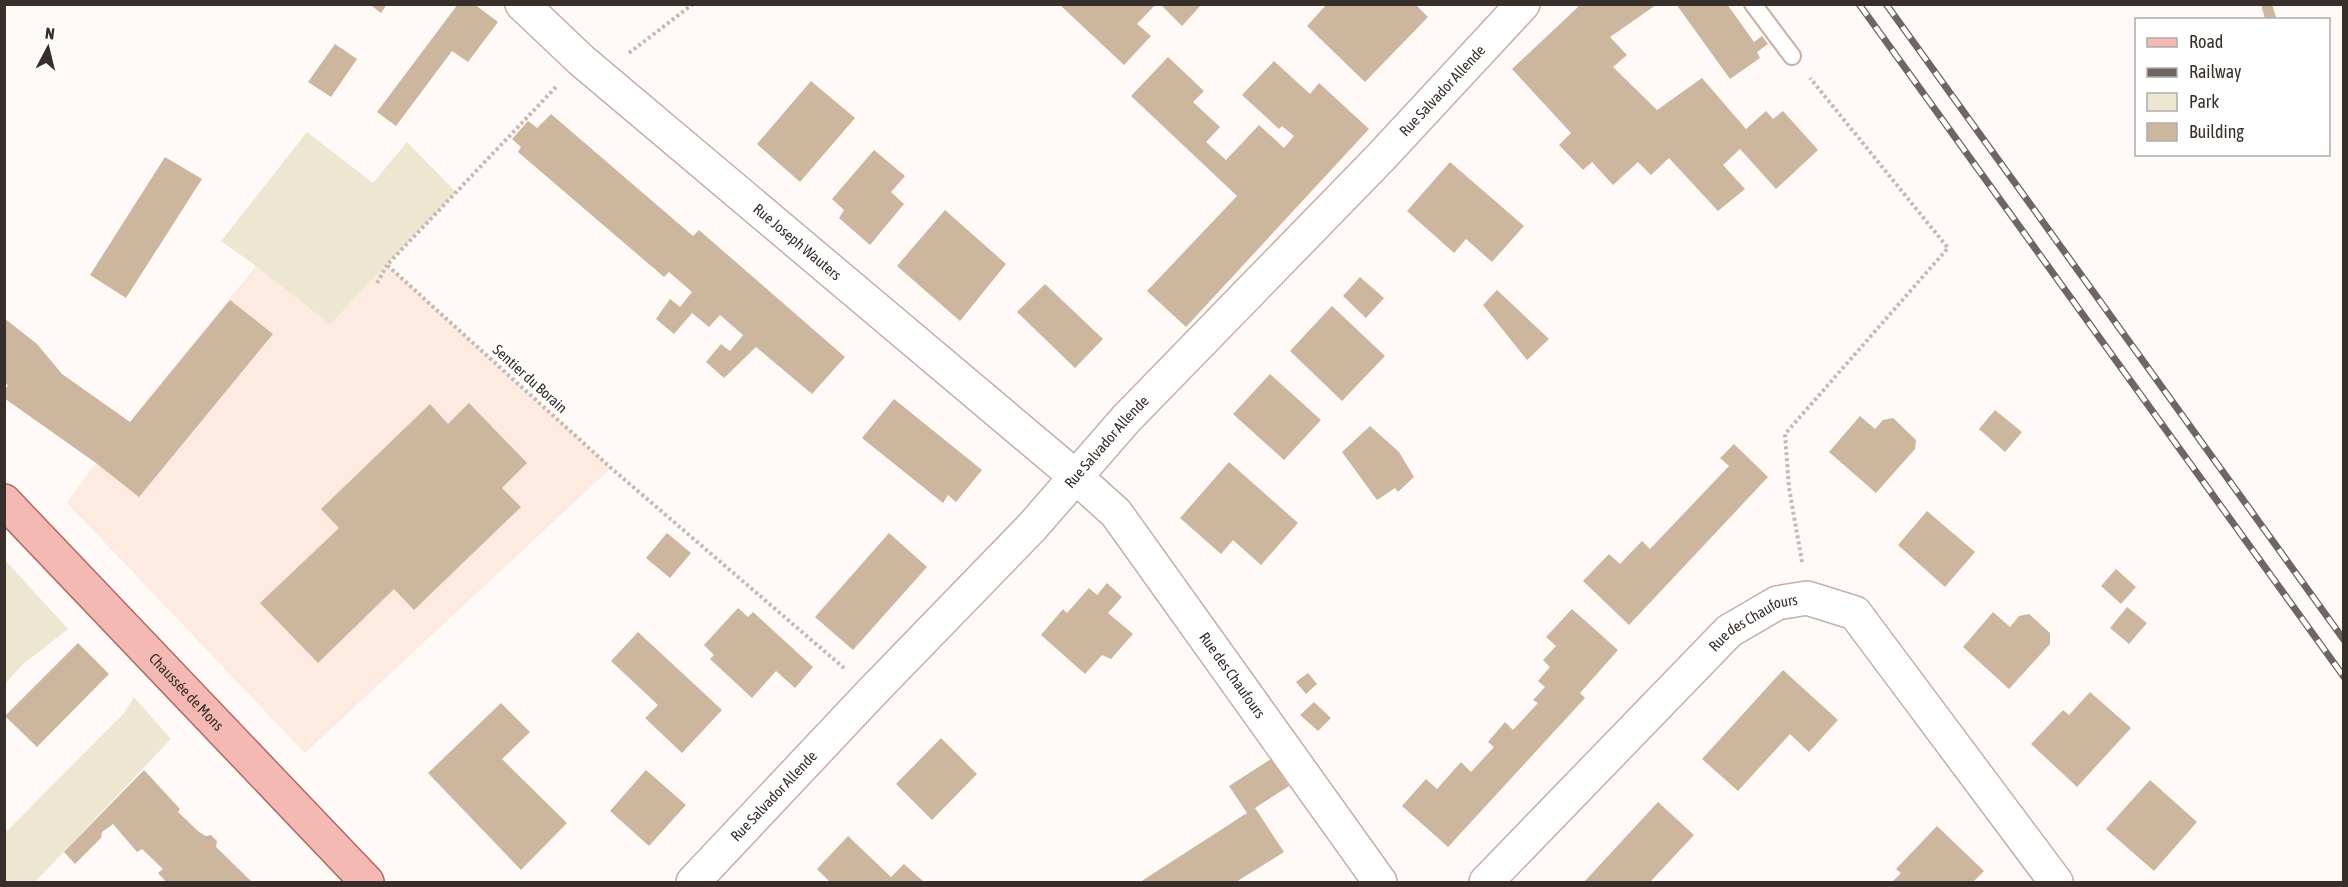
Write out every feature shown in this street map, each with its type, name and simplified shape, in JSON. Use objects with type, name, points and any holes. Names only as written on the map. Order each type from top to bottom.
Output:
[{"type":"main road","name":"Chaussée de Mons","points":[[4,501],[367,882]]},
{"type":"street","name":"Rue Joseph Wauters","points":[[522,4],[590,68],[1076,477]]},
{"type":"street","name":"Rue Salvador Allende","points":[[693,882],[1032,527],[1126,419],[1381,157],[1523,4]]},
{"type":"street","name":"Rue des Chaufours","points":[[1076,477],[1116,513],[1380,882]]},
{"type":"street","name":"Rue des Chaufours","points":[[1486,882],[1729,631],[1777,603],[1808,598],[1855,613],[2056,882]]},
{"type":"lane","points":[[1753,4],[1792,56]]},
{"type":"path","points":[[377,283],[387,265],[590,68],[693,4]]},
{"type":"path","points":[[1792,56],[1948,248],[1785,434],[1789,488],[1808,598]]},
{"type":"path","name":"Sentier du Borain","points":[[387,265],[611,468],[872,692]]},
{"type":"shaded area","points":[[387,265],[611,468],[305,753],[67,503],[96,463],[256,266],[330,323]]},
{"type":"green space","points":[[307,132],[373,183],[407,142],[456,192],[330,324],[221,241]]},
{"type":"green space","points":[[5,560],[68,629],[22,665],[5,684]]},
{"type":"green space","points":[[134,697],[171,739],[35,882],[5,882],[5,833],[124,713]]},
{"type":"building","points":[[369,4],[387,4],[381,13]]},
{"type":"building","points":[[458,4],[474,4],[498,22],[468,62],[452,51],[396,126],[377,112]]},
{"type":"building","points":[[1059,4],[1156,4],[1137,24],[1151,36],[1124,65]]},
{"type":"building","points":[[1160,4],[1202,4],[1182,26]]},
{"type":"building","points":[[1327,4],[1415,4],[1428,17],[1365,82],[1307,26]]},
{"type":"building","points":[[1676,4],[1727,4],[1754,42],[1762,36],[1768,44],[1757,52],[1760,58],[1730,79]]},
{"type":"building","points":[[2261,4],[2272,4],[2276,17],[2265,18]]},
{"type":"building","points":[[1576,5],[1656,5],[1610,37],[1627,55],[1613,67],[1657,110],[1702,78],[1746,129],[1766,111],[1773,119],[1783,111],[1818,150],[1776,189],[1740,149],[1723,165],[1745,189],[1718,211],[1669,158],[1651,175],[1638,162],[1613,185],[1592,162],[1583,170],[1559,145],[1571,133],[1512,69],[1578,7]]},
{"type":"building","points":[[335,44],[357,59],[331,97],[308,82]]},
{"type":"building","points":[[1168,57],[1204,91],[1193,102],[1220,127],[1206,142],[1226,160],[1259,125],[1284,148],[1294,136],[1282,126],[1279,129],[1242,95],[1274,61],[1310,94],[1319,83],[1369,129],[1186,327],[1147,291],[1237,196],[1131,96]]},
{"type":"building","points":[[811,81],[855,118],[800,182],[757,144]]},
{"type":"building","points":[[551,114],[693,236],[699,230],[845,357],[812,394],[756,347],[724,378],[706,362],[721,344],[730,351],[743,335],[720,315],[709,327],[692,313],[674,334],[656,319],[670,299],[680,307],[692,292],[669,272],[664,277],[518,152],[521,147],[512,139],[528,121],[537,128]]},
{"type":"building","points":[[874,150],[905,176],[891,192],[904,204],[870,245],[839,218],[844,210],[832,199]]},
{"type":"building","points":[[165,157],[202,179],[126,298],[90,275]]},
{"type":"building","points":[[1450,162],[1524,226],[1492,262],[1466,239],[1454,253],[1407,211]]},
{"type":"building","points":[[945,210],[1006,264],[960,321],[897,266]]},
{"type":"building","points":[[1360,277],[1384,298],[1366,318],[1343,296]]},
{"type":"building","points":[[1045,284],[1103,339],[1075,368],[1017,312]]},
{"type":"building","points":[[1497,290],[1549,339],[1527,360],[1483,305]]},
{"type":"building","points":[[230,300],[273,334],[139,497],[96,463],[4,398],[4,391],[8,385],[4,383],[4,318],[37,344],[62,374],[130,422]]},
{"type":"building","points":[[1332,306],[1385,356],[1342,401],[1290,351]]},
{"type":"building","points":[[1270,374],[1321,420],[1284,460],[1233,414]]},
{"type":"building","points":[[894,399],[982,470],[956,502],[948,495],[943,503],[862,438]]},
{"type":"building","points":[[469,403],[527,463],[502,488],[521,507],[414,610],[394,589],[318,663],[260,603],[339,528],[321,509],[430,404],[448,424]]},
{"type":"building","points":[[1995,410],[2022,432],[2005,452],[1979,429]]},
{"type":"building","points":[[1860,416],[1875,429],[1883,420],[1893,418],[1916,440],[1915,449],[1876,493],[1829,452]]},
{"type":"building","points":[[1370,426],[1399,452],[1414,477],[1398,492],[1395,488],[1377,500],[1342,452]]},
{"type":"building","points":[[1734,444],[1768,477],[1629,625],[1583,581],[1609,554],[1620,564],[1642,541],[1650,549],[1729,466],[1720,458]]},
{"type":"building","points":[[1229,462],[1298,523],[1261,565],[1233,540],[1221,554],[1180,518]]},
{"type":"building","points":[[1927,511],[1975,552],[1945,587],[1898,545]]},
{"type":"building","points":[[667,533],[691,553],[670,578],[646,558]]},
{"type":"building","points":[[889,533],[927,567],[853,650],[815,617]]},
{"type":"building","points":[[2116,569],[2136,587],[2121,604],[2101,586]]},
{"type":"building","points":[[1107,583],[1122,597],[1108,613],[1133,634],[1111,659],[1102,655],[1085,674],[1041,635],[1063,609],[1067,613],[1089,588],[1097,595]]},
{"type":"building","points":[[2127,607],[2147,623],[2129,644],[2110,628]]},
{"type":"building","points":[[738,608],[748,617],[753,612],[813,667],[795,688],[776,671],[752,698],[710,659],[714,655],[704,645]]},
{"type":"building","points":[[1572,609],[1618,650],[1580,693],[1585,698],[1448,847],[1402,806],[1426,779],[1437,789],[1461,762],[1471,772],[1494,747],[1488,742],[1505,722],[1513,730],[1538,703],[1533,700],[1545,687],[1538,681],[1550,667],[1543,660],[1556,646],[1546,637]]},
{"type":"building","points":[[1993,612],[2010,627],[2019,616],[2029,614],[2050,633],[2050,644],[2009,689],[1963,647]]},
{"type":"building","points":[[638,632],[722,710],[682,753],[645,718],[658,705],[611,661]]},
{"type":"building","points":[[78,643],[109,674],[37,747],[5,716]]},
{"type":"building","points":[[1783,670],[1838,720],[1809,752],[1790,734],[1738,791],[1702,759]]},
{"type":"building","points":[[1308,673],[1317,684],[1306,694],[1296,682]]},
{"type":"building","points":[[2090,692],[2131,728],[2077,787],[2031,744],[2063,710],[2069,715]]},
{"type":"building","points":[[1314,702],[1331,718],[1318,731],[1300,715]]},
{"type":"building","points":[[501,703],[530,732],[502,759],[567,823],[521,870],[428,773]]},
{"type":"building","points":[[941,738],[977,774],[932,820],[896,784]]},
{"type":"building","points":[[1271,759],[1289,786],[1255,808],[1284,852],[1236,882],[1140,882],[1247,813],[1229,786]]},
{"type":"building","points":[[144,770],[180,809],[178,812],[199,832],[206,836],[211,835],[217,841],[216,847],[252,882],[166,882],[158,873],[163,869],[142,849],[137,852],[113,824],[102,832],[101,838],[75,864],[64,852]]},
{"type":"building","points":[[646,770],[686,805],[649,846],[610,811]]},
{"type":"building","points":[[2150,780],[2197,822],[2154,871],[2106,829]]},
{"type":"building","points":[[1658,802],[1694,835],[1650,882],[1584,882]]},
{"type":"building","points":[[1937,826],[1984,871],[1973,882],[1892,882],[1901,873],[1896,869]]},
{"type":"building","points":[[848,836],[891,877],[904,864],[924,882],[830,882],[817,869]]},
{"type":"railway","points":[[1859,4],[2344,677]]},
{"type":"railway","points":[[1886,4],[2344,640]]}]
